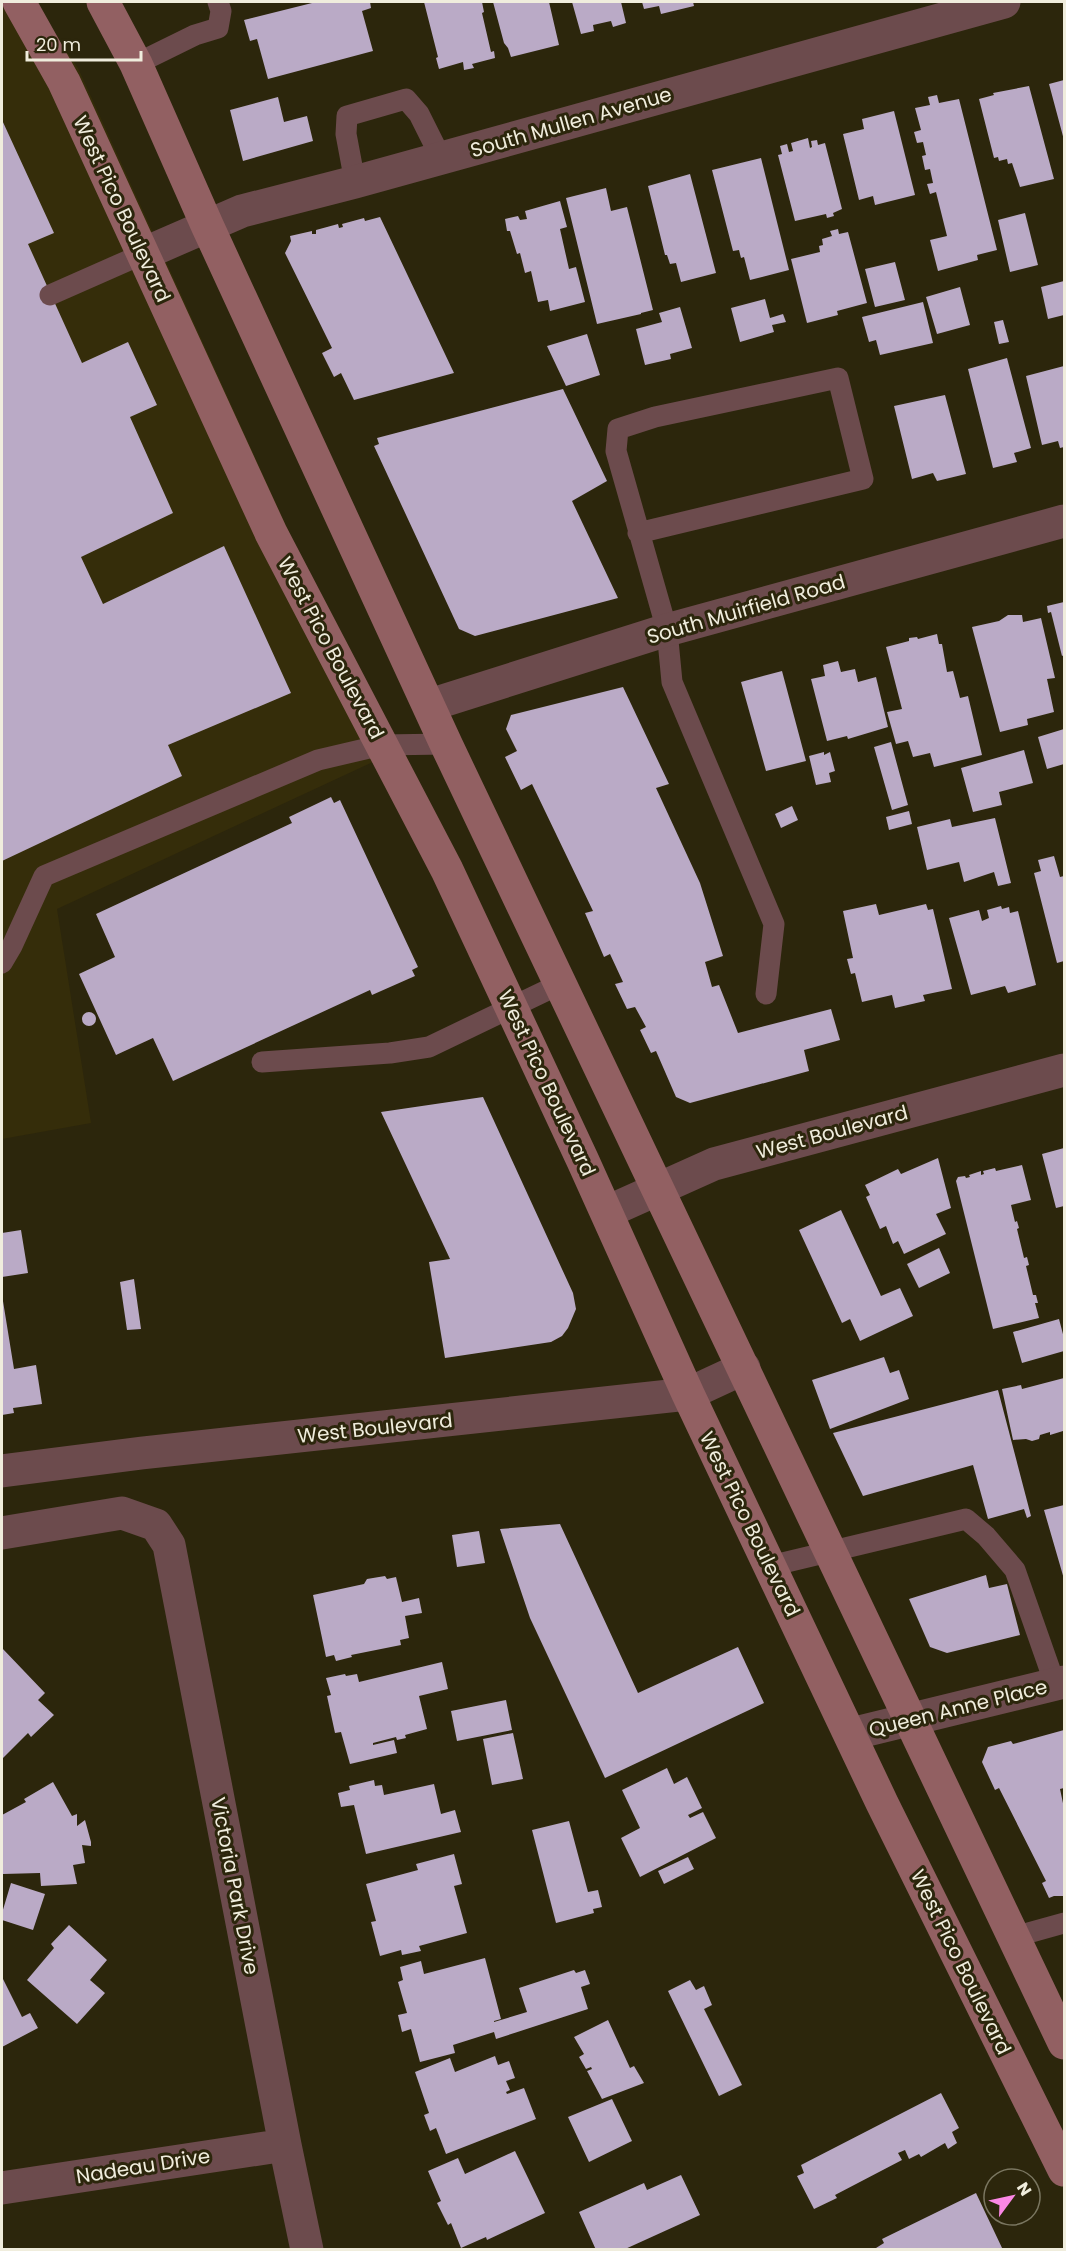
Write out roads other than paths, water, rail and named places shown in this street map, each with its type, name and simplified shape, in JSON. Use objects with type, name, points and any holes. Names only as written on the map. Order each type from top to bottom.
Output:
[{"type":"main road","name":"West Pico Boulevard","points":[[19,2],[64,82],[271,533],[447,870],[607,1212],[688,1394],[887,1813],[1055,2130],[1065,2170]]},
{"type":"main road","points":[[104,2],[136,64],[207,225],[446,744],[1065,2043]]},
{"type":"street","name":"South Mullen Avenue","points":[[142,254],[242,211],[355,182],[1004,2]]},
{"type":"street","name":"South Muirfield Road","points":[[429,705],[667,630],[1065,521]]},
{"type":"street","name":"West Boulevard","points":[[607,1212],[714,1164],[1065,1070]]},
{"type":"street","name":"West Boulevard","points":[[2,1471],[142,1453],[688,1394],[744,1368]]},
{"type":"street","name":"Victoria Park Drive","points":[[2,1533],[122,1513],[156,1525],[169,1545],[307,2250]]},
{"type":"street","name":"Queen Anne Place","points":[[851,1734],[1060,1683]]},
{"type":"street","name":"Nadeau Drive","points":[[2,2188],[285,2145]]},
{"type":"lane","points":[[136,64],[195,35],[218,28],[221,11],[218,2]]},
{"type":"lane","points":[[355,182],[345,134],[346,116],[406,99],[419,114],[441,158]]},
{"type":"lane","points":[[50,295],[142,254]]},
{"type":"lane","points":[[638,533],[864,480],[838,378],[655,417],[618,429],[616,451],[638,533],[667,630],[672,682],[774,924],[766,994]]},
{"type":"lane","points":[[2,963],[44,876],[318,760],[382,745],[446,744]]},
{"type":"lane","points":[[262,1062],[390,1053],[429,1047],[560,984]]},
{"type":"lane","points":[[770,1566],[966,1519],[986,1536],[1015,1570],[1060,1683]]},
{"type":"lane","points":[[1014,1937],[1065,1923]]}]
